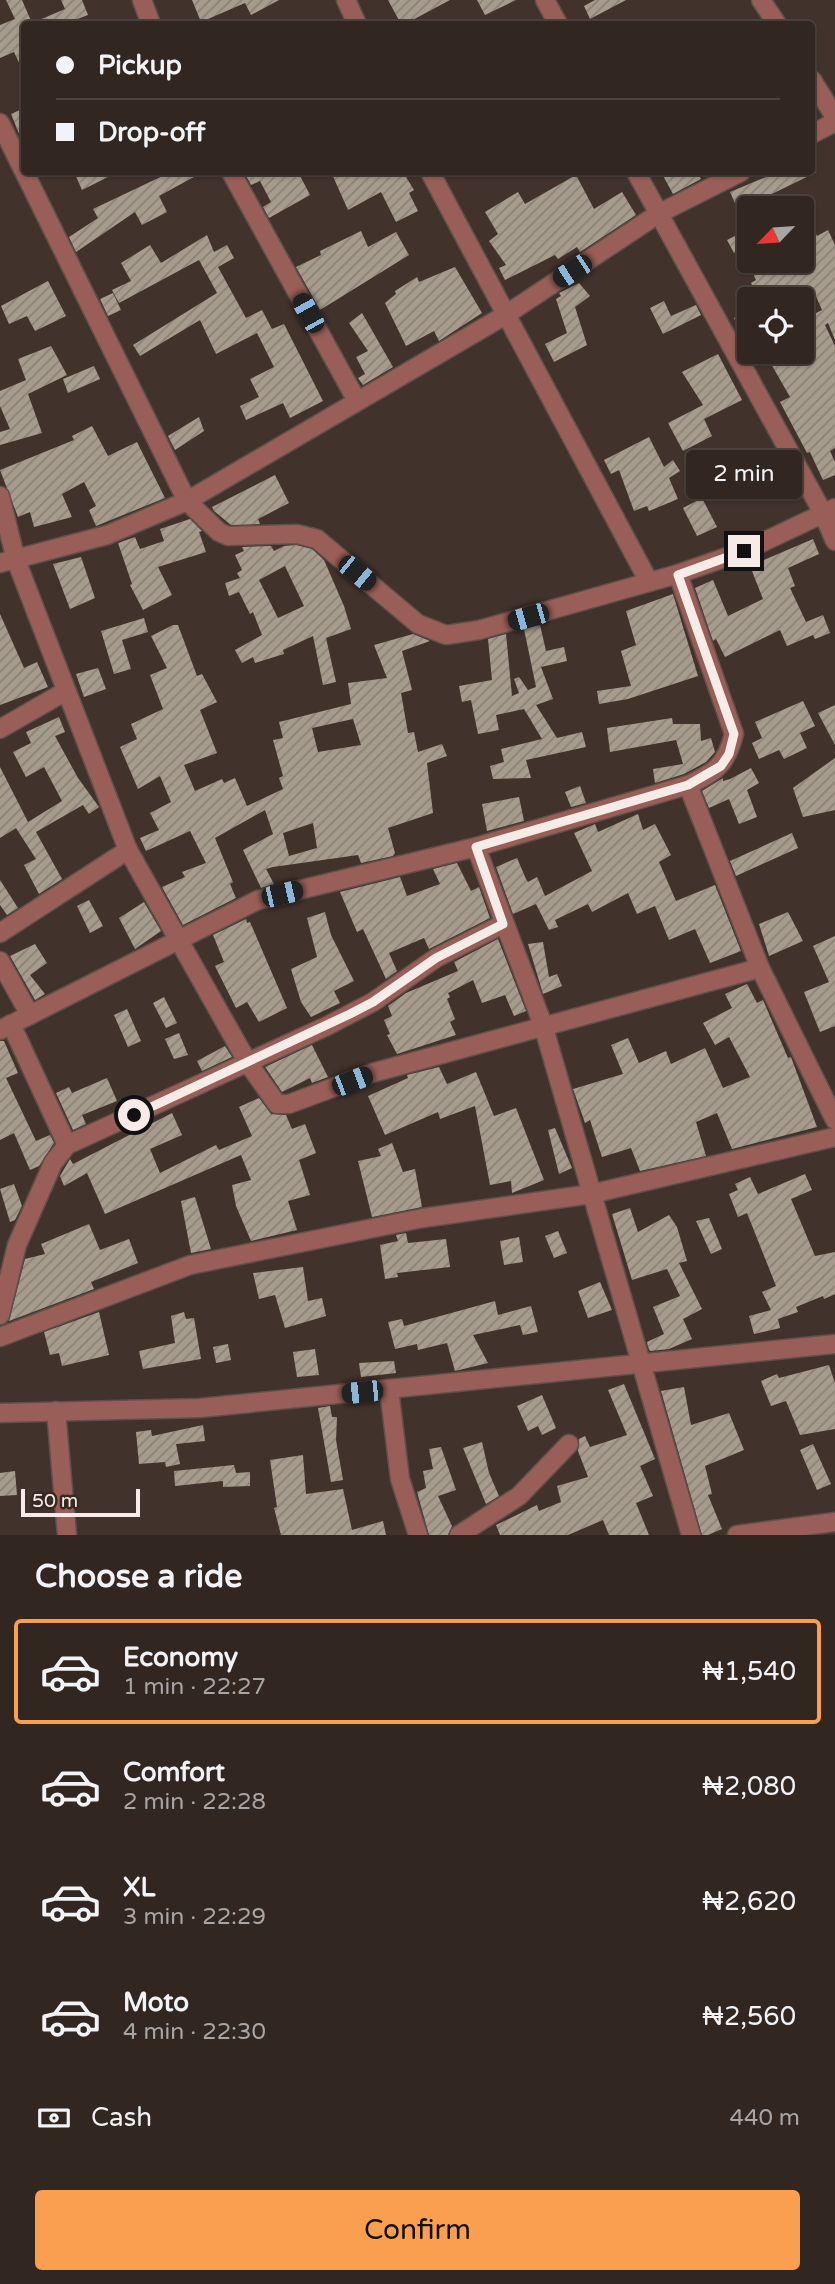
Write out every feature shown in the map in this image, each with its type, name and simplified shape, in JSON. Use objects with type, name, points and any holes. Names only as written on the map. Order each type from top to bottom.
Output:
[{"type":"street","points":[[142,0],[149,21]]},
{"type":"street","points":[[346,0],[356,21]]},
{"type":"street","points":[[545,0],[556,21]]},
{"type":"street","points":[[761,0],[775,21]]},
{"type":"street","points":[[815,85],[835,117]]},
{"type":"street","points":[[815,132],[835,122]]},
{"type":"street","points":[[0,123],[21,165]]},
{"type":"street","points":[[26,175],[187,501],[219,532],[228,536],[297,534],[317,539],[418,624],[446,635],[479,630],[678,575],[744,551],[829,510]]},
{"type":"street","points":[[233,175],[357,401]]},
{"type":"street","points":[[432,175],[649,582]]},
{"type":"street","points":[[638,175],[829,510],[835,541]]},
{"type":"street","points":[[8,562],[107,535],[187,501],[507,314],[658,215],[735,175]]},
{"type":"street","points":[[0,496],[8,562],[66,691],[128,850],[248,1063],[277,1104],[289,1104],[372,1073],[760,968]]},
{"type":"street","points":[[66,1145],[6,1027],[258,900],[476,847],[688,785],[721,766],[729,754],[734,734],[678,575]]},
{"type":"street","points":[[0,729],[66,691]]},
{"type":"street","points":[[688,785],[760,968],[835,1120]]},
{"type":"street","points":[[476,847],[543,1025],[691,1535]]},
{"type":"street","points":[[0,933],[128,850]]},
{"type":"street","points":[[0,1315],[17,1245],[54,1163],[66,1145],[248,1063],[373,1002],[436,958],[503,924]]},
{"type":"street","points":[[0,961],[30,1015]]},
{"type":"street","points":[[0,1337],[190,1265],[423,1218],[591,1194],[835,1137]]},
{"type":"street","points":[[0,1413],[200,1408],[640,1363],[718,1358],[835,1344]]},
{"type":"street","points":[[389,1389],[400,1479],[418,1535]]},
{"type":"street","points":[[56,1411],[67,1535]]},
{"type":"street","points":[[459,1535],[519,1496],[569,1444]]},
{"type":"street","points":[[737,1535],[835,1522]]},
{"type":"building","points":[[6,0],[22,0],[31,21],[21,21],[21,67],[14,52],[0,58],[0,25],[15,19]]},
{"type":"building","points":[[61,0],[82,0],[88,15],[72,21],[37,21],[65,9]]},
{"type":"building","points":[[192,0],[279,0],[251,15],[245,3],[201,21]]},
{"type":"building","points":[[388,0],[450,0],[411,21],[399,21]]},
{"type":"building","points":[[477,0],[516,0],[485,15]]},
{"type":"building","points":[[595,0],[626,0],[590,19],[584,6]]},
{"type":"building","points":[[21,109],[21,139],[11,114]]},
{"type":"building","points":[[75,175],[112,175],[82,190]]},
{"type":"building","points":[[165,175],[198,175],[159,196],[167,212],[142,225],[135,212],[76,252],[69,237],[98,218],[93,209]]},
{"type":"building","points":[[246,175],[300,175],[310,195],[269,218],[263,207],[271,202],[260,181],[251,185]]},
{"type":"building","points":[[332,175],[405,175],[414,190],[409,193],[418,211],[396,222],[381,192],[348,210]]},
{"type":"building","points":[[576,175],[594,209],[622,192],[636,215],[580,252],[577,247],[558,259],[555,255],[505,280],[499,268],[506,265],[489,241],[498,234],[485,212],[518,192],[525,204]]},
{"type":"building","points":[[663,175],[699,175],[701,179],[673,194]]},
{"type":"building","points":[[771,175],[811,175],[768,196],[737,196],[737,208],[730,192]]},
{"type":"building","points":[[814,230],[817,236],[828,230],[835,245],[835,340],[828,323],[825,325],[835,346],[835,448],[830,451],[835,462],[835,475],[823,480],[810,452],[807,453],[780,402],[790,397],[771,364],[814,364],[814,314],[822,310],[814,287],[753,287],[751,283],[756,280],[753,273],[814,273]]},
{"type":"building","points":[[361,231],[368,247],[396,232],[409,255],[320,310],[296,267],[321,255],[320,251]]},
{"type":"building","points":[[207,235],[214,252],[227,245],[234,258],[218,267],[246,318],[262,310],[272,329],[284,324],[323,401],[290,418],[283,403],[246,420],[240,406],[259,397],[250,379],[274,367],[257,333],[216,354],[200,320],[140,356],[133,345],[217,293],[199,260],[119,303],[112,290],[131,281],[121,263],[150,245],[161,263]]},
{"type":"building","points":[[737,235],[737,251],[734,253],[727,240]]},
{"type":"building","points":[[455,267],[482,313],[439,341],[434,331],[406,346],[385,303],[396,294],[395,291],[417,277],[419,282]]},
{"type":"building","points":[[48,281],[66,316],[35,331],[27,316],[9,324],[1,306]]},
{"type":"building","points":[[579,283],[590,296],[575,307],[587,345],[554,362],[545,344],[567,333],[556,299],[561,296],[559,293]]},
{"type":"building","points":[[113,293],[121,310],[108,316],[100,299]]},
{"type":"building","points":[[664,301],[671,316],[696,305],[701,315],[663,334],[650,308]]},
{"type":"building","points":[[362,313],[393,367],[363,385],[358,378],[365,374],[356,357],[368,351],[349,323]]},
{"type":"building","points":[[51,346],[67,375],[28,394],[42,433],[0,445],[0,432],[10,429],[0,406],[0,391],[26,380],[18,359]]},
{"type":"building","points":[[718,354],[742,400],[704,419],[712,436],[683,451],[668,423],[703,405],[682,372]]},
{"type":"building","points":[[94,366],[100,379],[68,393],[63,379]]},
{"type":"building","points":[[199,417],[204,431],[175,450],[168,436]]},
{"type":"building","points":[[92,426],[108,456],[137,442],[165,498],[96,526],[89,510],[96,506],[84,482],[62,494],[72,517],[34,527],[30,512],[18,517],[0,470],[74,440],[72,436]]},
{"type":"building","points":[[649,437],[664,467],[673,460],[680,471],[669,478],[678,499],[649,511],[647,506],[634,511],[619,470],[611,474],[604,460]]},
{"type":"building","points":[[275,475],[289,503],[258,519],[260,524],[231,525],[214,511],[212,507]]},
{"type":"building","points":[[702,498],[717,527],[697,536],[683,508]]},
{"type":"building","points":[[190,519],[202,531],[199,532],[206,552],[158,567],[172,595],[143,610],[130,585],[132,584],[118,543],[135,537],[140,549],[164,541],[160,529]]},
{"type":"building","points":[[813,539],[819,554],[788,568],[795,586],[790,588],[806,622],[823,615],[830,633],[815,639],[813,635],[787,646],[780,630],[725,657],[716,639],[713,641],[695,588],[713,580],[728,616],[763,599],[750,566]]},
{"type":"building","points":[[296,545],[312,549],[324,560],[344,606],[351,629],[326,638],[336,682],[323,685],[313,636],[283,650],[284,654],[255,663],[253,657],[242,663],[235,650],[262,635],[253,612],[250,614],[239,592],[229,596],[225,583],[240,578],[237,573],[242,570],[235,555],[244,551],[242,547],[271,546],[274,551],[284,546]],"holes":[[[285,566],[304,606],[278,618],[259,580]]]},
{"type":"building","points":[[81,557],[95,598],[70,609],[53,564]]},
{"type":"building","points":[[673,594],[698,676],[628,699],[599,704],[597,691],[631,686],[621,651],[636,645],[626,611]]},
{"type":"building","points":[[0,614],[24,668],[37,662],[48,687],[0,705]]},
{"type":"building","points":[[144,618],[148,632],[122,640],[131,669],[114,674],[101,631]]},
{"type":"building","points":[[178,625],[197,676],[202,674],[217,702],[200,710],[217,753],[184,765],[195,791],[222,779],[224,783],[235,778],[247,806],[283,789],[279,778],[283,776],[273,740],[283,738],[279,722],[351,704],[348,683],[387,678],[374,645],[413,634],[430,641],[402,651],[412,690],[401,693],[408,733],[414,732],[418,752],[442,744],[447,756],[427,763],[433,813],[388,828],[395,853],[393,856],[361,863],[358,855],[273,867],[266,869],[274,884],[261,888],[243,850],[273,834],[265,810],[215,838],[233,882],[230,884],[236,898],[183,925],[162,887],[185,877],[182,872],[206,863],[190,831],[146,851],[140,838],[159,830],[150,813],[171,802],[160,776],[138,789],[120,747],[137,739],[131,724],[163,709],[150,675],[167,668],[151,636]],"holes":[[[353,719],[361,745],[318,752],[312,728]],[[313,823],[317,848],[289,856],[283,833]]]},
{"type":"building","points":[[540,625],[546,651],[564,647],[567,661],[541,667],[553,699],[536,705],[557,738],[582,732],[586,747],[526,760],[531,778],[493,779],[490,766],[504,762],[501,749],[542,739],[524,709],[496,715],[499,730],[478,734],[471,700],[462,702],[459,686],[492,680],[488,639],[506,634],[512,696],[519,693],[514,679],[519,677],[528,690],[536,687],[524,629]]},
{"type":"building","points":[[98,668],[106,689],[84,697],[76,674]]},
{"type":"building","points":[[803,701],[815,726],[800,733],[807,748],[784,759],[779,750],[759,759],[752,743],[762,738],[755,722]]},
{"type":"building","points":[[835,705],[835,745],[818,713]]},
{"type":"building","points":[[59,717],[65,732],[55,736],[78,778],[99,807],[89,814],[83,805],[36,832],[62,879],[39,894],[24,865],[36,859],[16,828],[0,838],[0,767],[28,822],[62,801],[44,767],[26,777],[13,752],[31,743],[26,732]]},
{"type":"building","points":[[672,718],[673,724],[700,724],[701,741],[711,738],[715,752],[706,762],[684,774],[655,783],[653,769],[683,764],[676,740],[610,752],[607,728]]},
{"type":"building","points":[[835,758],[835,810],[803,817],[793,788]]},
{"type":"building","points":[[751,768],[759,783],[747,790],[757,817],[739,824],[729,799],[709,808],[702,791],[723,778],[723,781],[730,779]]},
{"type":"building","points":[[580,786],[586,803],[571,807],[565,792]]},
{"type":"building","points":[[519,797],[524,821],[487,831],[482,804]]},
{"type":"building","points":[[638,814],[643,830],[655,824],[671,855],[659,862],[676,901],[715,885],[741,951],[710,963],[695,929],[669,940],[655,906],[637,914],[628,893],[592,912],[588,904],[555,920],[558,927],[549,930],[536,904],[513,914],[496,867],[517,858],[528,882],[537,877],[545,896],[592,871],[574,833],[595,824],[598,832]]},
{"type":"building","points":[[792,833],[798,848],[736,876],[730,861]]},
{"type":"building","points":[[457,863],[471,891],[479,887],[490,918],[429,949],[424,938],[389,953],[397,971],[386,979],[363,929],[357,932],[340,892],[400,877],[407,896],[440,884],[433,869]]},
{"type":"building","points":[[0,880],[18,908],[7,915],[0,905]]},
{"type":"building","points":[[89,900],[103,926],[90,933],[77,906]]},
{"type":"building","points":[[144,902],[161,931],[135,949],[119,918]]},
{"type":"building","points":[[325,912],[331,935],[354,981],[334,991],[340,1003],[311,1017],[301,1002],[291,969],[317,957],[307,918]]},
{"type":"building","points":[[788,912],[803,941],[769,956],[759,924]]},
{"type":"building","points":[[246,919],[247,923],[250,922],[287,1008],[259,1022],[247,1002],[236,1008],[215,966],[224,962],[213,935]]},
{"type":"building","points":[[835,936],[835,1026],[820,1032],[804,992],[829,982],[813,946]]},
{"type":"building","points":[[498,939],[526,1011],[514,1016],[505,995],[482,1003],[473,980],[448,993],[450,997],[447,999],[455,1019],[450,1022],[456,1035],[397,1054],[387,1035],[390,1034],[384,1020],[392,1016],[388,1006],[406,993],[458,971],[454,962]]},
{"type":"building","points":[[543,942],[549,977],[557,974],[562,986],[543,994],[528,944]]},
{"type":"building","points":[[35,944],[47,963],[30,975],[45,994],[35,1000],[10,956]]},
{"type":"building","points":[[747,984],[757,1003],[763,1000],[788,1058],[791,1057],[817,1127],[732,1149],[717,1113],[696,1122],[706,1156],[640,1171],[631,1148],[602,1157],[590,1120],[585,1123],[573,1089],[623,1074],[611,1045],[628,1038],[639,1063],[666,1051],[671,1064],[705,1048],[723,1088],[750,1077],[729,1037],[715,1045],[703,1023],[732,1008],[725,994]]},
{"type":"building","points":[[164,997],[177,1023],[166,1028],[153,1003]]},
{"type":"building","points":[[127,1009],[141,1041],[128,1047],[114,1015]]},
{"type":"building","points":[[179,1033],[188,1055],[174,1059],[165,1039]]},
{"type":"building","points":[[0,1041],[4,1041],[18,1073],[6,1078],[36,1141],[50,1135],[54,1143],[39,1166],[30,1170],[14,1133],[0,1140]]},
{"type":"building","points":[[312,1045],[328,1077],[312,1083],[310,1078],[282,1092],[265,1067]]},
{"type":"building","points":[[225,1046],[232,1057],[202,1071],[197,1061]]},
{"type":"building","points":[[439,1067],[447,1084],[476,1072],[494,1116],[516,1108],[544,1180],[512,1193],[511,1181],[490,1185],[475,1106],[440,1119],[438,1112],[385,1135],[368,1096],[408,1078],[407,1075]]},
{"type":"building","points":[[107,1078],[117,1101],[82,1115],[86,1124],[73,1130],[56,1093],[69,1087],[72,1093]]},
{"type":"building","points":[[259,1098],[271,1114],[286,1115],[292,1129],[305,1124],[316,1153],[299,1160],[310,1195],[288,1201],[297,1230],[251,1241],[236,1206],[232,1185],[251,1180],[241,1155],[105,1214],[87,1173],[64,1186],[60,1176],[70,1159],[73,1164],[172,1113],[182,1135],[150,1149],[160,1173],[216,1145],[219,1150],[252,1136],[239,1107]]},
{"type":"building","points":[[555,1128],[572,1168],[559,1174],[548,1130]]},
{"type":"building","points":[[392,1143],[403,1172],[415,1169],[422,1207],[372,1217],[358,1161],[381,1156],[378,1149]]},
{"type":"building","points":[[805,1174],[812,1190],[791,1199],[815,1256],[835,1252],[835,1294],[796,1307],[798,1312],[778,1319],[780,1328],[754,1334],[749,1316],[771,1310],[762,1292],[776,1286],[747,1213],[738,1217],[729,1194],[738,1190],[735,1184],[750,1177],[758,1194]]},
{"type":"building","points":[[14,1184],[22,1206],[15,1220],[10,1222],[0,1189]]},
{"type":"building","points":[[195,1197],[211,1249],[191,1253],[181,1201]]},
{"type":"building","points":[[630,1208],[638,1232],[669,1215],[677,1227],[687,1261],[679,1263],[702,1309],[683,1319],[692,1339],[669,1349],[650,1351],[648,1347],[647,1342],[664,1334],[653,1307],[680,1296],[667,1269],[632,1280],[612,1214]]},
{"type":"building","points":[[709,1218],[722,1249],[711,1254],[696,1221]]},
{"type":"building","points":[[89,1224],[100,1250],[129,1239],[138,1263],[91,1282],[94,1289],[9,1321],[25,1259],[45,1254],[41,1244]]},
{"type":"building","points":[[558,1231],[567,1253],[554,1258],[545,1236]]},
{"type":"building","points":[[406,1233],[408,1243],[446,1239],[450,1267],[397,1273],[398,1277],[385,1279],[380,1245],[398,1241],[396,1235]]},
{"type":"building","points":[[519,1237],[523,1262],[504,1265],[500,1241]]},
{"type":"building","points":[[303,1267],[308,1301],[322,1298],[326,1316],[285,1328],[275,1295],[259,1299],[253,1273]]},
{"type":"building","points":[[600,1282],[612,1310],[588,1318],[578,1291]]},
{"type":"building","points":[[495,1301],[498,1315],[531,1306],[538,1332],[523,1335],[520,1325],[473,1335],[488,1363],[455,1371],[447,1343],[418,1350],[417,1344],[395,1349],[388,1322],[402,1319],[404,1326]]},
{"type":"building","points":[[99,1312],[109,1355],[62,1366],[59,1353],[50,1355],[44,1332]]},
{"type":"building","points":[[184,1312],[186,1319],[194,1318],[201,1359],[143,1369],[139,1351],[175,1343],[171,1316]]},
{"type":"building","points":[[228,1344],[231,1360],[216,1363],[213,1347]]},
{"type":"building","points":[[315,1349],[319,1375],[297,1377],[293,1352]]},
{"type":"building","points":[[394,1361],[396,1373],[361,1377],[359,1363]]},
{"type":"building","points":[[829,1365],[835,1383],[835,1429],[800,1435],[786,1401],[771,1406],[761,1381],[777,1374],[779,1378]]},
{"type":"building","points":[[624,1384],[655,1459],[640,1466],[653,1496],[636,1503],[649,1535],[609,1535],[603,1520],[568,1535],[500,1535],[496,1525],[537,1505],[539,1511],[561,1502],[557,1486],[588,1477],[578,1451],[579,1439],[585,1436],[590,1447],[627,1435],[608,1390]]},
{"type":"building","points":[[684,1387],[691,1425],[729,1413],[744,1450],[705,1466],[712,1494],[708,1495],[722,1529],[708,1535],[702,1535],[661,1391]]},
{"type":"building","points":[[542,1395],[556,1428],[542,1435],[538,1426],[528,1431],[517,1406]]},
{"type":"building","points":[[330,1406],[332,1417],[337,1417],[336,1440],[343,1480],[331,1482],[318,1408]]},
{"type":"building","points":[[203,1425],[205,1441],[176,1444],[180,1464],[166,1467],[165,1462],[139,1464],[136,1432],[151,1430],[152,1436]]},
{"type":"building","points":[[482,1442],[489,1473],[499,1496],[486,1504],[463,1448]]},
{"type":"building","points":[[813,1444],[831,1484],[817,1490],[800,1450]]},
{"type":"building","points":[[441,1447],[456,1490],[438,1496],[452,1526],[448,1535],[429,1535],[417,1492],[426,1488],[423,1471],[433,1469],[429,1449]]},
{"type":"building","points":[[303,1455],[306,1494],[343,1489],[352,1530],[383,1521],[386,1535],[281,1535],[274,1508],[277,1507],[270,1460]]},
{"type":"building","points":[[234,1465],[236,1473],[250,1472],[250,1486],[223,1487],[223,1481],[175,1486],[174,1471]]},
{"type":"building","points":[[15,1471],[17,1495],[0,1496],[0,1473]]},
{"type":"route","points":[[134,1115],[327,1026],[373,1002],[436,958],[503,924],[476,847],[688,785],[721,766],[729,754],[734,734],[678,575],[744,551]]}]
